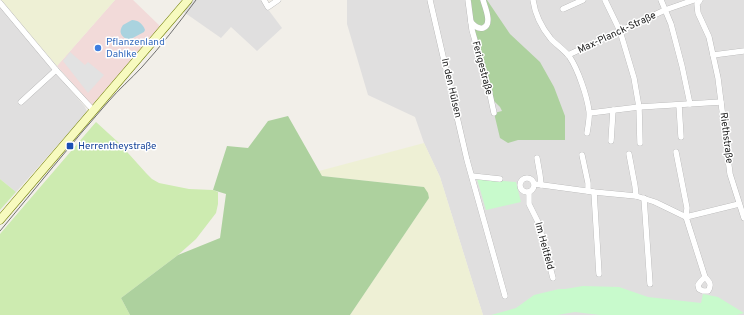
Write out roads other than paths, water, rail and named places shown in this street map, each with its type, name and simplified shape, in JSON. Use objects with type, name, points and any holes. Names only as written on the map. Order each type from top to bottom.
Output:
[{"type":"main road","points":[[0,220],[188,0]]},
{"type":"street","points":[[264,0],[268,7],[278,0]]},
{"type":"street","name":"In den Hülsen","points":[[430,0],[472,176],[505,296]]},
{"type":"street","name":"Ferigestraße","points":[[468,0],[472,30],[494,113]]},
{"type":"street","name":"Ferigestraße","points":[[471,22],[475,27],[484,28],[486,26],[488,17],[483,0]]},
{"type":"street","points":[[533,0],[538,19],[551,38],[568,55],[574,64],[590,113],[587,133]]},
{"type":"street","points":[[563,9],[583,0]]},
{"type":"street","points":[[605,0],[620,31],[634,78],[639,107],[640,143]]},
{"type":"street","name":"Max-Planck-Straße","points":[[660,0],[665,10]]},
{"type":"street","name":"Max-Planck-Straße","points":[[568,55],[665,10],[694,0]]},
{"type":"street","name":"Riethstraße","points":[[700,0],[697,4],[698,13],[709,37],[718,78],[730,174],[744,218]]},
{"type":"street","points":[[1,7],[94,111]]},
{"type":"street","points":[[665,10],[673,31],[690,104]]},
{"type":"street","points":[[713,55],[744,51]]},
{"type":"street","points":[[21,102],[56,70]]},
{"type":"street","points":[[590,113],[639,107],[721,102]]},
{"type":"street","points":[[679,105],[681,137]]},
{"type":"street","points":[[611,141],[613,110]]},
{"type":"street","points":[[676,152],[687,208],[686,217],[706,277]]},
{"type":"street","points":[[629,154],[636,186],[636,196]]},
{"type":"street","points":[[582,155],[591,192],[599,274]]},
{"type":"street","points":[[537,158],[541,185]]},
{"type":"street","points":[[472,176],[500,179]]},
{"type":"street","name":"Im Heitfeld","points":[[553,278],[538,222],[529,204],[529,192],[524,192],[521,188],[520,184],[522,180],[526,178],[530,178],[535,184],[541,185],[591,192],[636,196],[655,202],[686,217]]},
{"type":"street","points":[[529,192],[534,188],[535,184]]},
{"type":"street","points":[[644,198],[650,284]]},
{"type":"street","points":[[686,217],[739,204]]},
{"type":"water","points":[[132,20],[140,23],[145,30],[129,40],[122,36],[121,30],[123,25]]},
{"type":"tram line","points":[[0,231],[112,97],[156,51],[196,0]]},
{"type":"place","name":"Pflanzenland Dahlke","points":[[98,48]]},
{"type":"place","name":"Herrentheystraße","points":[[70,146]]}]
